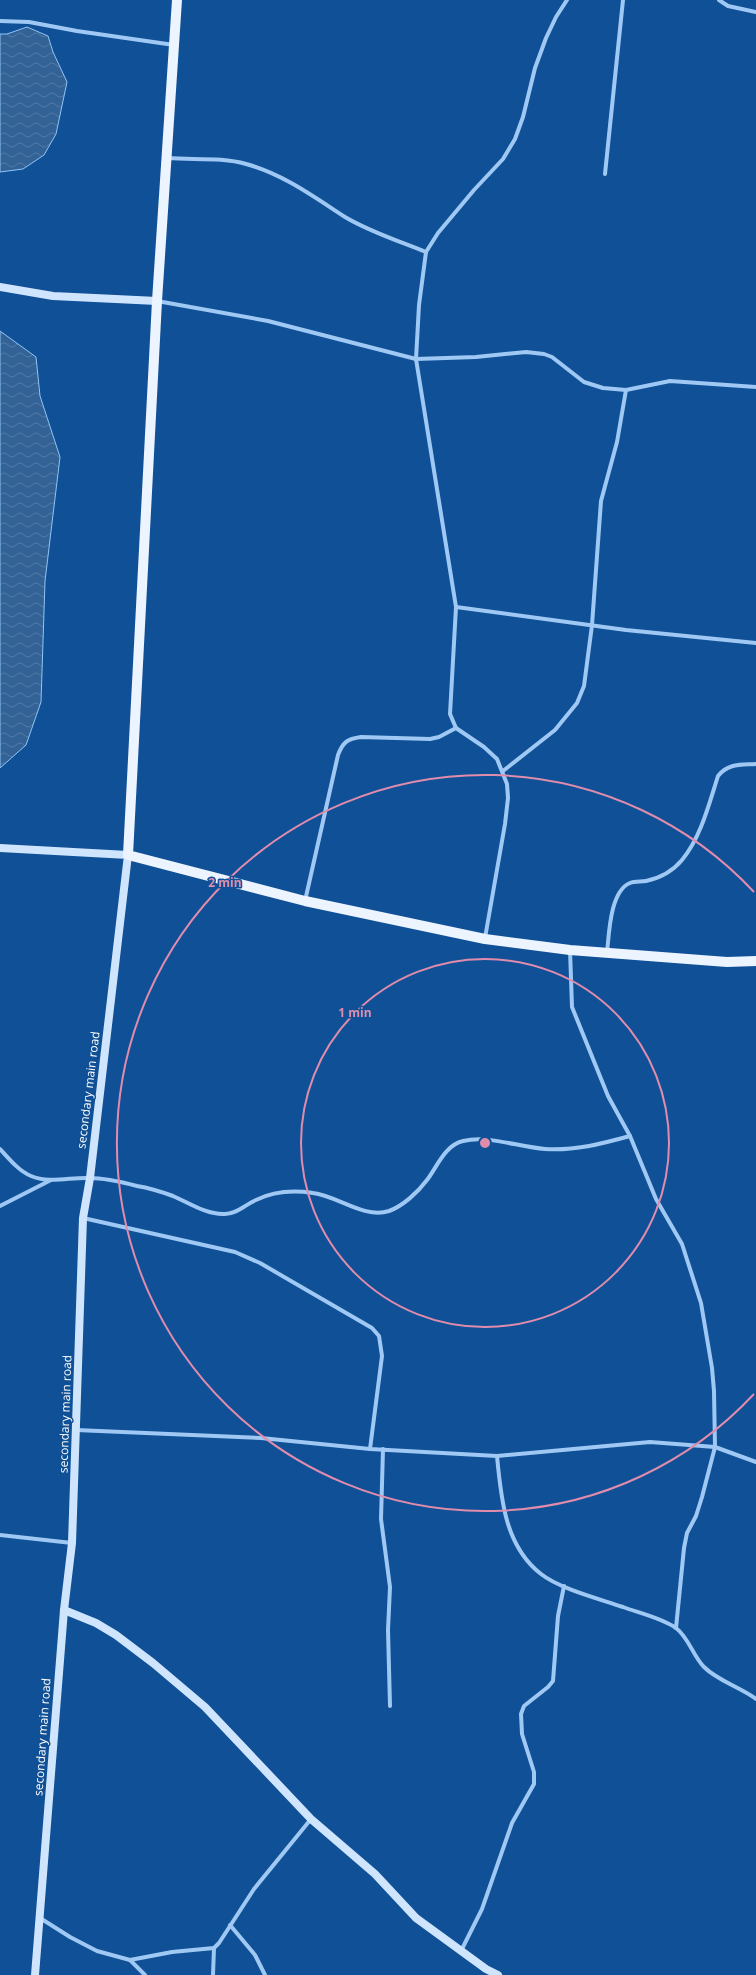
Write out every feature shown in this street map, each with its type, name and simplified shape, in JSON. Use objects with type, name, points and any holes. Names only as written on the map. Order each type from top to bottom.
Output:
[{"type":"main road","points":[[128,855],[157,301],[168,158],[177,0]]},
{"type":"main road","points":[[0,287],[53,296],[157,301]]},
{"type":"main road","points":[[0,848],[128,855],[305,901],[485,939],[570,950],[727,962],[756,961]]},
{"type":"main road","name":"secondary main road","points":[[35,1975],[64,1610],[72,1543],[83,1218],[90,1178],[128,855]]},
{"type":"main road","points":[[64,1610],[96,1623],[116,1635],[153,1663],[205,1707],[311,1819],[375,1874],[416,1918],[461,1951],[484,1972],[498,1975]]},
{"type":"street","points":[[485,939],[506,818],[508,798],[507,784],[497,760],[484,747],[456,728],[452,722],[450,704],[456,607],[416,359],[419,305],[426,252],[438,233],[474,190],[503,159],[515,140],[523,117],[535,68],[546,38],[556,17],[567,0]]},
{"type":"street","points":[[605,174],[623,0]]},
{"type":"street","points":[[719,0],[728,6],[756,12]]},
{"type":"street","points":[[0,21],[29,22],[77,31],[174,45]]},
{"type":"street","points":[[168,158],[230,161],[246,164],[301,188],[345,217],[426,252]]},
{"type":"street","points":[[157,301],[268,321],[416,359],[537,352],[552,357],[574,375],[593,386],[626,390],[670,381],[756,387]]},
{"type":"street","points":[[503,772],[555,730],[577,703],[584,686],[592,625],[601,501],[617,442],[626,390]]},
{"type":"street","points":[[456,607],[592,625],[756,643]]},
{"type":"street","points":[[305,901],[338,755],[344,742],[351,738],[361,737],[430,739],[439,737],[456,728]]},
{"type":"street","points":[[608,953],[612,912],[623,888],[630,883],[660,878],[671,871],[682,860],[694,842],[718,776],[723,770],[730,766],[756,764]]},
{"type":"street","points":[[570,950],[572,1007],[608,1096],[630,1136],[656,1199],[682,1244],[701,1302],[714,1391],[715,1447],[696,1516],[687,1533],[683,1554],[676,1628]]},
{"type":"street","points":[[0,1150],[23,1172],[41,1179],[90,1178],[138,1186],[172,1196],[202,1210],[224,1214],[233,1213],[255,1200],[270,1194],[288,1191],[315,1193],[364,1210],[376,1212],[390,1210],[405,1202],[426,1182],[444,1154],[452,1146],[461,1141],[484,1140],[518,1146],[564,1150],[582,1148],[630,1136]]},
{"type":"street","points":[[0,1206],[53,1179]]},
{"type":"street","points":[[83,1218],[235,1252],[260,1263],[372,1328],[379,1336],[382,1356],[370,1448]]},
{"type":"street","points":[[76,1430],[261,1438],[370,1448],[497,1456],[650,1442],[715,1447],[756,1462]]},
{"type":"street","points":[[384,1449],[381,1519],[390,1587],[388,1630],[390,1706]]},
{"type":"street","points":[[497,1456],[501,1496],[508,1525],[517,1546],[527,1561],[542,1575],[564,1586],[659,1620],[676,1628],[686,1640],[695,1658],[706,1669],[756,1699]]},
{"type":"street","points":[[0,1535],[72,1543]]},
{"type":"street","points":[[461,1951],[482,1909],[512,1823],[534,1784],[534,1772],[522,1734],[521,1714],[524,1706],[548,1687],[553,1681],[558,1616],[564,1586]]},
{"type":"street","points":[[40,1918],[97,1951],[130,1960],[177,1951],[214,1948],[219,1943],[254,1889],[311,1819]]},
{"type":"street","points":[[230,1925],[255,1955],[265,1975]]},
{"type":"street","points":[[212,1975],[214,1948]]},
{"type":"street","points":[[130,1960],[145,1975]]},
{"type":"water","points":[[27,27],[48,36],[53,52],[67,82],[56,134],[44,155],[23,169],[0,172],[0,34],[7,34]]},
{"type":"water","points":[[0,331],[36,357],[40,396],[60,457],[45,581],[41,702],[26,745],[0,768]]}]
